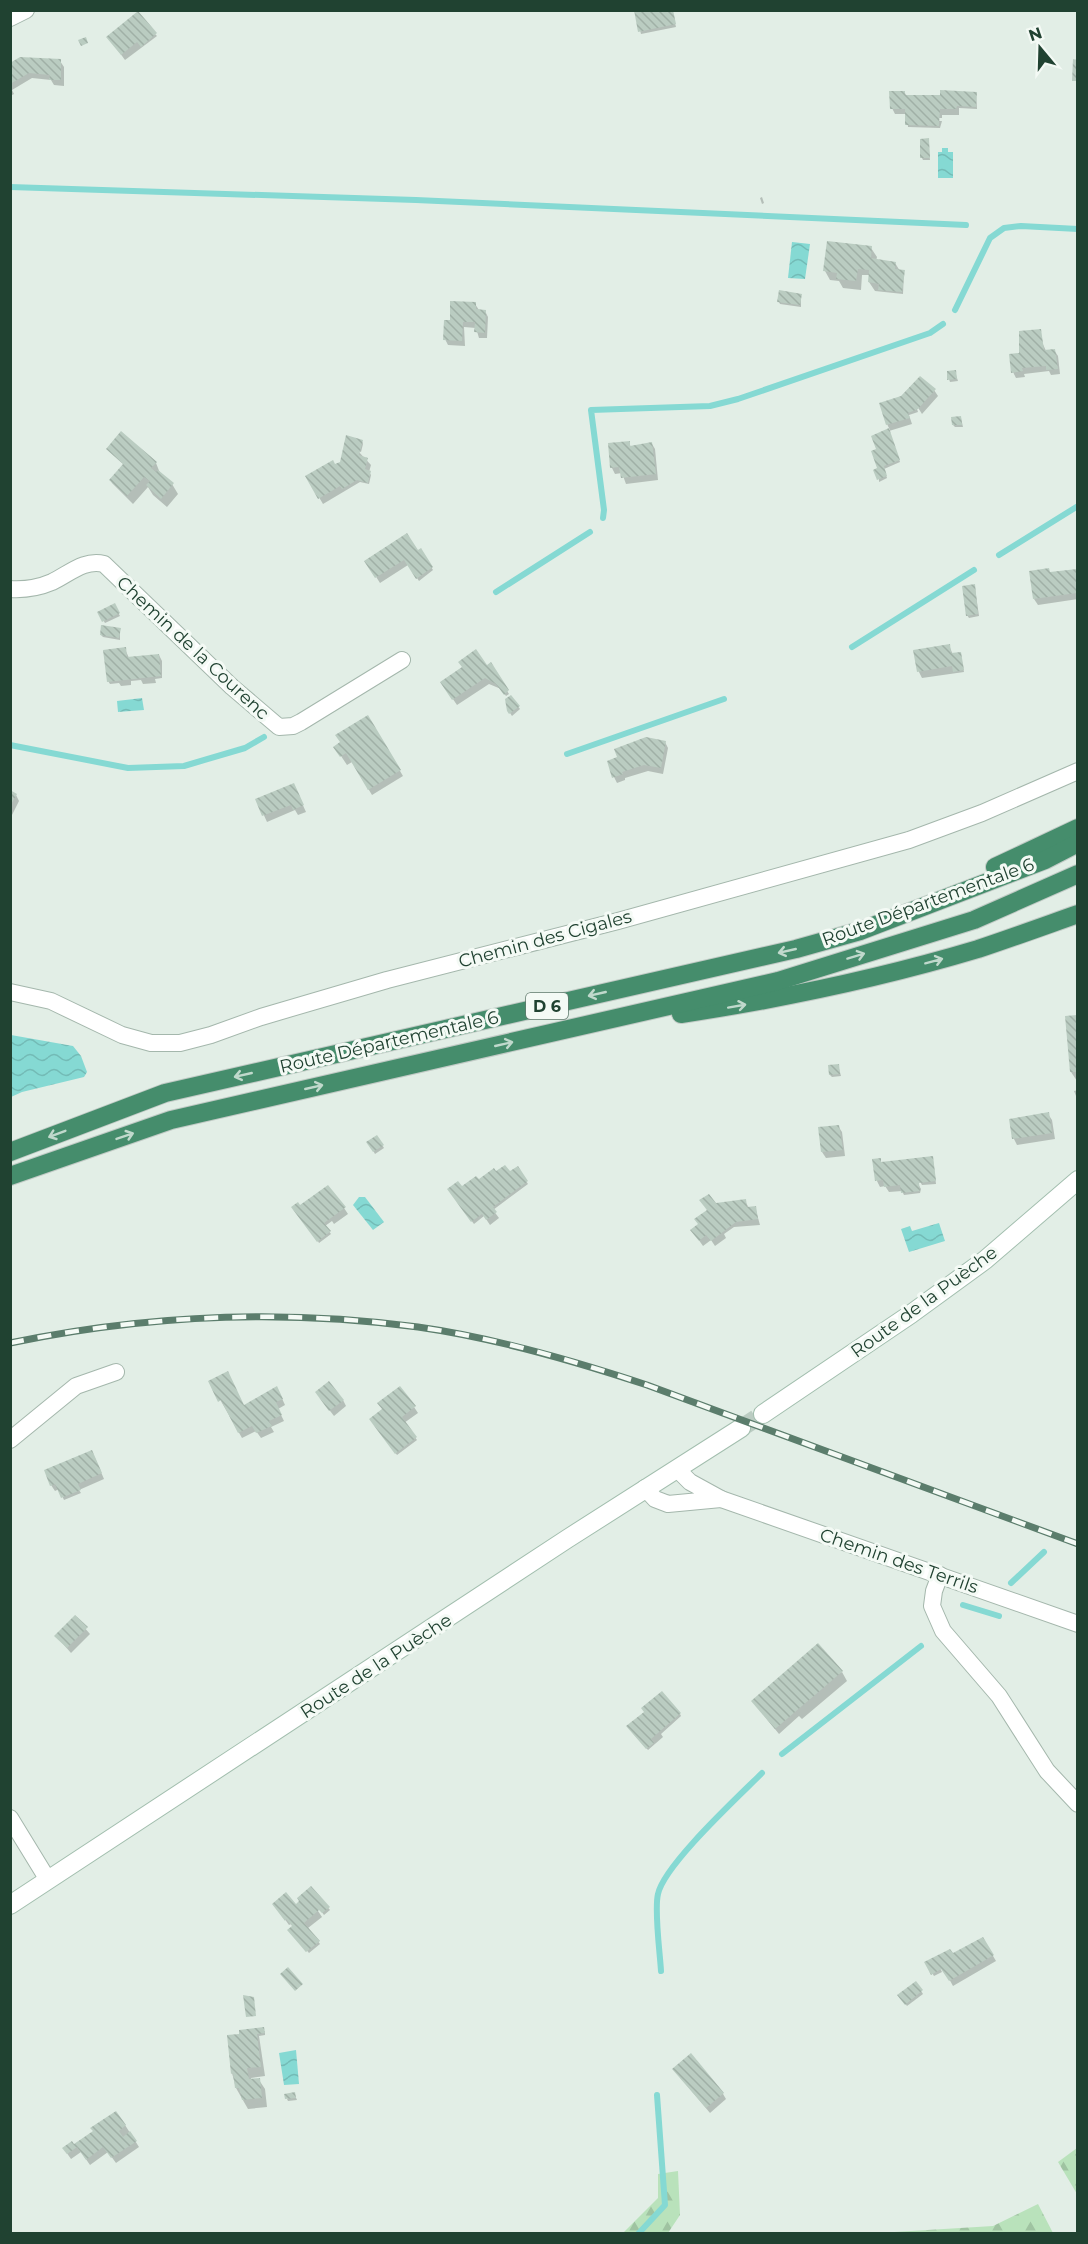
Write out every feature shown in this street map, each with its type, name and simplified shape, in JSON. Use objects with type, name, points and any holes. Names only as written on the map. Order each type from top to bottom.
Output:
[{"type":"highway","points":[[860,931],[1077,828]]},
{"type":"highway","name":"Route Départementale 6","points":[[10,1152],[165,1093],[796,949],[860,931],[1045,860],[1077,843]]},
{"type":"highway","name":"Route Départementale 6","points":[[10,1176],[171,1120],[778,981],[974,920],[1077,874]]},
{"type":"highway","points":[[554,1032],[737,1006],[878,976],[978,949],[1077,914]]},
{"type":"main road","name":"Route de la Puèche","points":[[763,1414],[911,1314],[985,1260],[1077,1180]]},
{"type":"main road","name":"Route de la Puèche","points":[[10,1905],[645,1488],[741,1428]]},
{"type":"street","points":[[10,18],[26,10]]},
{"type":"street","name":"Chemin de la Courenc","points":[[10,589],[26,590],[40,587],[84,564],[97,562],[104,564],[231,687],[279,727],[293,726],[301,722],[402,660]]},
{"type":"street","name":"Chemin des Cigales","points":[[10,992],[51,1001],[122,1035],[151,1042],[180,1043],[387,980],[618,921],[909,840],[982,813],[1077,771]]},
{"type":"street","points":[[10,1440],[76,1386],[116,1372]]},
{"type":"street","name":"Chemin des Terrils","points":[[677,1469],[690,1482],[721,1499],[1077,1624]]},
{"type":"street","name":"Chemin des Terrils","points":[[645,1488],[655,1499],[668,1504],[721,1499]]},
{"type":"street","points":[[940,1575],[934,1591],[932,1606],[944,1631],[999,1696],[1047,1771],[1077,1804]]},
{"type":"street","points":[[10,1818],[48,1880]]},
{"type":"green space","points":[[1077,2148],[1077,2194],[1058,2162]]},
{"type":"green space","points":[[678,2171],[680,2215],[668,2233],[623,2233],[658,2198],[658,2174]]},
{"type":"green space","points":[[1038,2204],[1053,2233],[878,2233],[993,2226]]},
{"type":"water","points":[[942,148],[948,148],[948,152],[953,152],[953,178],[938,178],[938,152],[942,152]]},
{"type":"water","points":[[792,242],[810,244],[805,279],[788,278]]},
{"type":"water","points":[[142,698],[144,710],[118,712],[117,701]]},
{"type":"water","points":[[11,1035],[73,1046],[81,1056],[87,1072],[84,1077],[22,1092],[11,1097]]},
{"type":"water","points":[[359,1197],[365,1197],[384,1222],[373,1230],[353,1205]]},
{"type":"water","points":[[939,1223],[945,1241],[909,1252],[901,1229],[910,1226],[912,1231]]},
{"type":"water","points":[[296,2050],[299,2084],[284,2085],[279,2053]]},
{"type":"building","points":[[634,10],[673,10],[676,24],[638,32]]},
{"type":"building","points":[[138,11],[157,33],[141,47],[137,42],[121,55],[106,37]]},
{"type":"building","points":[[86,37],[88,43],[81,46],[78,40]]},
{"type":"building","points":[[20,57],[61,59],[61,80],[49,80],[50,75],[29,73],[10,84],[10,63]]},
{"type":"building","points":[[1073,59],[1077,60],[1077,81],[1072,81]]},
{"type":"building","points":[[940,90],[977,92],[976,107],[957,106],[956,109],[940,109],[939,126],[905,125],[905,109],[890,109],[889,91],[905,91],[905,95],[940,95]]},
{"type":"building","points":[[929,138],[930,158],[920,158],[920,139]]},
{"type":"building","points":[[827,241],[872,246],[871,258],[896,262],[895,269],[905,270],[902,292],[878,290],[879,284],[868,282],[869,270],[858,269],[856,281],[836,279],[837,273],[823,271]]},
{"type":"building","points":[[779,290],[802,294],[800,305],[777,302]]},
{"type":"building","points":[[450,301],[476,302],[476,309],[486,310],[485,333],[474,332],[475,322],[463,322],[462,341],[443,340],[444,320],[450,320]]},
{"type":"building","points":[[1041,329],[1044,350],[1055,349],[1058,369],[1046,370],[1046,366],[1022,368],[1023,371],[1011,373],[1009,354],[1019,353],[1019,331]]},
{"type":"building","points":[[956,370],[957,379],[947,380],[947,371]]},
{"type":"building","points":[[920,376],[936,389],[918,409],[908,413],[910,418],[886,425],[879,403],[901,396]]},
{"type":"building","points":[[961,416],[962,425],[952,425],[951,417]]},
{"type":"building","points":[[889,428],[900,460],[884,466],[887,476],[877,480],[873,470],[877,468],[871,451],[876,449],[871,436]]},
{"type":"building","points":[[121,431],[157,462],[151,468],[156,472],[158,470],[174,483],[161,499],[146,485],[150,481],[144,477],[127,496],[109,480],[123,464],[106,449]]},
{"type":"building","points":[[346,435],[363,440],[359,455],[368,458],[365,469],[371,471],[368,483],[357,480],[342,489],[340,486],[318,499],[305,476],[333,460],[335,464],[340,462]]},
{"type":"building","points":[[630,441],[630,446],[652,442],[656,474],[621,478],[619,467],[610,468],[608,443]]},
{"type":"building","points":[[407,533],[418,550],[421,548],[433,567],[416,579],[404,560],[375,578],[364,561]]},
{"type":"building","points":[[1049,568],[1050,572],[1077,569],[1077,593],[1033,599],[1029,571]]},
{"type":"building","points":[[975,584],[978,614],[966,616],[962,586]]},
{"type":"building","points":[[115,603],[120,613],[102,622],[97,612]]},
{"type":"building","points":[[101,625],[121,628],[119,638],[100,635]]},
{"type":"building","points":[[950,644],[951,653],[961,652],[964,670],[953,672],[952,666],[917,672],[913,650]]},
{"type":"building","points":[[126,647],[127,657],[159,654],[161,676],[107,682],[103,650]]},
{"type":"building","points":[[476,649],[487,665],[491,662],[509,690],[504,695],[496,684],[485,678],[452,700],[440,682],[462,667],[458,662]]},
{"type":"building","points":[[511,695],[520,706],[509,714],[505,699]]},
{"type":"building","points":[[368,715],[401,770],[368,790],[346,753],[340,757],[333,747],[340,742],[335,735]]},
{"type":"building","points":[[646,737],[666,741],[661,768],[644,765],[612,778],[607,761],[617,757],[614,749]]},
{"type":"building","points":[[294,783],[304,805],[293,810],[291,805],[262,816],[255,799]]},
{"type":"building","points":[[10,790],[17,794],[10,806]]},
{"type":"building","points":[[1077,1015],[1077,1072],[1070,1072],[1065,1016]]},
{"type":"building","points":[[839,1064],[840,1074],[829,1075],[828,1065]]},
{"type":"building","points":[[1049,1112],[1052,1133],[1012,1139],[1009,1119]]},
{"type":"building","points":[[839,1125],[843,1150],[821,1152],[818,1127]]},
{"type":"building","points":[[377,1135],[384,1145],[373,1152],[366,1142]]},
{"type":"building","points":[[933,1156],[936,1181],[919,1183],[920,1191],[901,1193],[900,1185],[884,1187],[883,1180],[875,1181],[872,1159],[881,1158],[881,1162]]},
{"type":"building","points":[[505,1165],[510,1171],[518,1166],[528,1181],[493,1207],[497,1212],[486,1220],[482,1214],[471,1222],[447,1189],[458,1181],[462,1186],[476,1176],[479,1179],[494,1168],[496,1171]]},
{"type":"building","points":[[328,1185],[346,1207],[324,1223],[331,1231],[317,1242],[291,1207],[298,1202],[300,1205]]},
{"type":"building","points":[[709,1194],[716,1203],[746,1199],[747,1207],[756,1206],[758,1219],[736,1222],[711,1241],[706,1235],[699,1241],[690,1230],[698,1224],[694,1219],[707,1210],[699,1200]]},
{"type":"building","points":[[228,1371],[244,1405],[277,1386],[283,1399],[276,1402],[282,1415],[269,1421],[272,1426],[256,1433],[252,1426],[238,1433],[221,1400],[218,1402],[208,1381]]},
{"type":"building","points":[[329,1381],[344,1400],[329,1411],[315,1392]]},
{"type":"building","points":[[400,1386],[416,1406],[402,1417],[417,1437],[395,1454],[369,1419],[382,1409],[377,1403]]},
{"type":"building","points":[[92,1450],[102,1473],[78,1484],[81,1490],[61,1498],[55,1484],[50,1486],[44,1470]]},
{"type":"building","points":[[75,1615],[88,1627],[67,1648],[54,1636]]},
{"type":"building","points":[[818,1643],[843,1671],[775,1729],[751,1701]]},
{"type":"building","points":[[662,1691],[681,1713],[651,1739],[654,1743],[646,1749],[626,1726],[644,1712],[641,1708]]},
{"type":"building","points":[[311,1886],[330,1907],[322,1913],[319,1910],[304,1923],[320,1941],[306,1952],[287,1930],[292,1926],[286,1919],[285,1921],[272,1904],[286,1892],[296,1904],[299,1901],[297,1898]]},
{"type":"building","points":[[983,1937],[994,1955],[949,1981],[941,1969],[931,1975],[924,1962],[950,1949],[953,1953]]},
{"type":"building","points":[[288,1967],[303,1984],[295,1991],[280,1974]]},
{"type":"building","points":[[916,1981],[923,1990],[905,2005],[897,1995]]},
{"type":"building","points":[[243,1995],[254,1997],[256,2016],[246,2017]]},
{"type":"building","points":[[264,2027],[265,2033],[257,2034],[261,2067],[247,2068],[249,2079],[260,2078],[262,2098],[242,2100],[239,2088],[235,2088],[233,2073],[231,2074],[227,2035],[239,2034],[239,2030]]},
{"type":"building","points":[[691,2053],[724,2093],[706,2108],[672,2069]]},
{"type":"building","points":[[295,2092],[296,2098],[285,2099],[284,2094]]},
{"type":"building","points":[[116,2111],[126,2125],[119,2131],[123,2137],[130,2131],[137,2141],[111,2158],[103,2147],[86,2160],[77,2147],[67,2154],[62,2148],[72,2141],[74,2144],[93,2131],[90,2128]]},
{"type":"waterway","points":[[10,187],[416,200],[966,225]]},
{"type":"waterway","points":[[955,310],[990,238],[1004,228],[1021,226],[1078,229]]},
{"type":"waterway","points":[[603,518],[604,510],[591,410],[710,406],[738,399],[930,333],[943,324]]},
{"type":"waterway","points":[[999,555],[1078,506]]},
{"type":"waterway","points":[[496,592],[590,532]]},
{"type":"waterway","points":[[852,647],[974,570]]},
{"type":"waterway","points":[[567,754],[724,699]]},
{"type":"waterway","points":[[10,745],[128,768],[184,766],[245,748],[264,737]]},
{"type":"waterway","points":[[1011,1583],[1044,1552]]},
{"type":"waterway","points":[[963,1605],[999,1616]]},
{"type":"waterway","points":[[782,1754],[921,1646]]},
{"type":"waterway","points":[[661,1971],[657,1901],[663,1881],[687,1849],[762,1773]]},
{"type":"waterway","points":[[638,2234],[665,2205],[657,2095]]},
{"type":"tunnel","points":[[741,1428],[763,1414]]},
{"type":"railway","points":[[10,1343],[112,1326],[163,1321],[265,1317],[367,1321],[476,1337],[534,1351],[647,1385],[1078,1544]]}]
